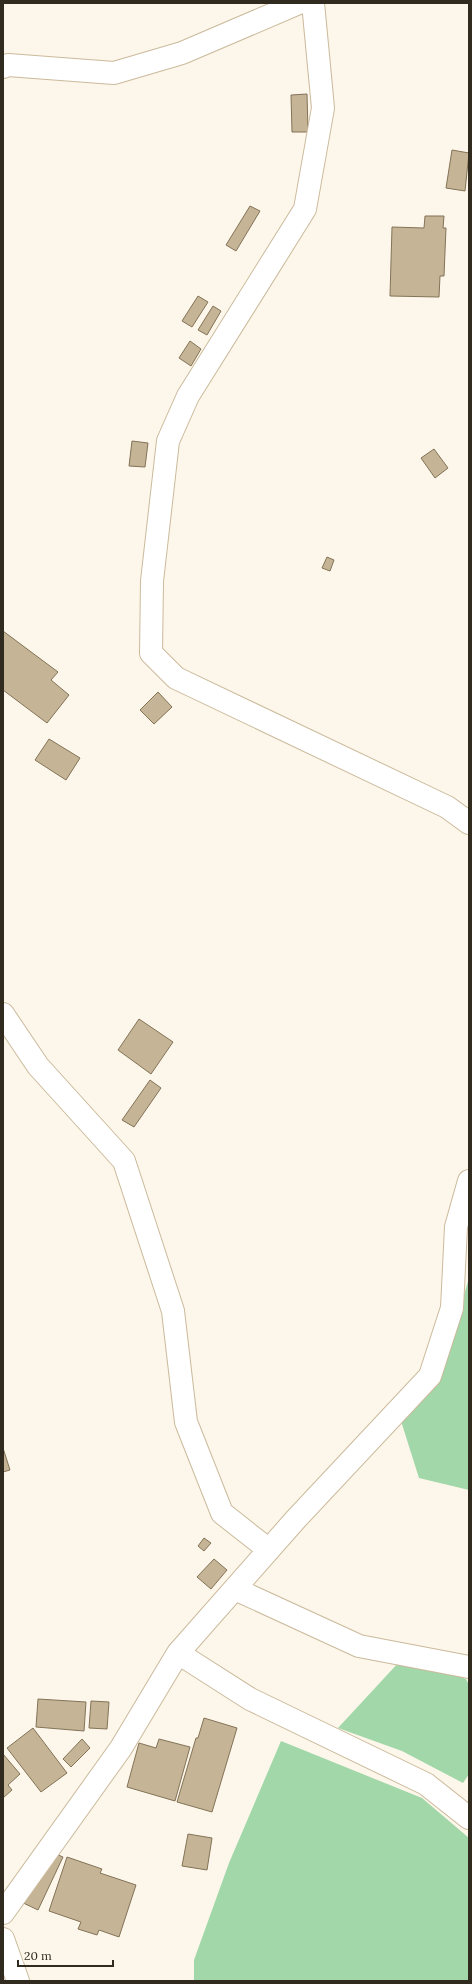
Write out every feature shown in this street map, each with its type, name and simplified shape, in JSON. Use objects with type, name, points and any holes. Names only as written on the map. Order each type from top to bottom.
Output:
[{"type":"street","points":[[3,66],[8,64],[114,73],[182,53],[299,3]]},
{"type":"street","points":[[313,3],[324,108],[305,209],[188,396],[168,442],[152,581],[151,653],[176,678],[447,807],[469,823]]},
{"type":"street","points":[[3,1014],[38,1066],[124,1161],[174,1311],[186,1422],[222,1513],[269,1550]]},
{"type":"street","points":[[3,1913],[121,1748],[178,1653],[269,1550],[430,1376],[452,1308],[456,1227],[469,1181]]},
{"type":"street","points":[[234,1589],[359,1646],[469,1667]]},
{"type":"street","points":[[178,1653],[250,1699],[426,1784],[469,1818]]},
{"type":"street","points":[[3,1939],[18,1981]]},
{"type":"green space","points":[[469,1278],[469,1490],[419,1478],[401,1421],[439,1381]]},
{"type":"green space","points":[[400,1661],[432,1666],[466,1679],[469,1685],[469,1774],[463,1783],[402,1751],[338,1728]]},
{"type":"green space","points":[[281,1741],[422,1798],[469,1838],[469,1981],[194,1981],[194,1960],[229,1863]]},
{"type":"building","points":[[307,94],[308,132],[292,132],[291,95]]},
{"type":"building","points":[[452,150],[469,153],[465,191],[446,188]]},
{"type":"building","points":[[250,206],[260,211],[236,251],[226,245]]},
{"type":"building","points":[[425,216],[444,216],[443,228],[446,228],[444,276],[440,276],[439,297],[390,296],[392,227],[424,228]]},
{"type":"building","points":[[198,296],[208,302],[192,327],[182,321]]},
{"type":"building","points":[[213,306],[221,311],[207,335],[198,330]]},
{"type":"building","points":[[190,341],[201,349],[191,366],[179,358]]},
{"type":"building","points":[[132,441],[148,443],[145,467],[129,466]]},
{"type":"building","points":[[434,449],[448,468],[435,478],[421,458]]},
{"type":"building","points":[[327,557],[334,560],[330,571],[322,568]]},
{"type":"building","points":[[3,631],[58,672],[51,680],[69,695],[47,723],[3,690]]},
{"type":"building","points":[[158,692],[172,707],[154,724],[140,710]]},
{"type":"building","points":[[49,739],[80,758],[66,780],[35,760]]},
{"type":"building","points":[[139,1019],[173,1042],[151,1074],[118,1050]]},
{"type":"building","points":[[150,1080],[161,1088],[134,1127],[122,1120]]},
{"type":"building","points":[[3,1448],[10,1470],[3,1472]]},
{"type":"building","points":[[204,1538],[211,1543],[204,1551],[198,1546]]},
{"type":"building","points":[[214,1559],[227,1570],[211,1589],[197,1577]]},
{"type":"building","points":[[38,1699],[86,1702],[84,1731],[36,1727]]},
{"type":"building","points":[[91,1701],[109,1702],[107,1729],[89,1728]]},
{"type":"building","points":[[204,1718],[237,1728],[212,1812],[177,1802],[196,1738],[198,1738]]},
{"type":"building","points":[[33,1728],[67,1773],[41,1792],[7,1748]]},
{"type":"building","points":[[82,1739],[90,1748],[71,1767],[63,1759]]},
{"type":"building","points":[[159,1739],[190,1747],[175,1801],[127,1787],[139,1743],[156,1748]]},
{"type":"building","points":[[3,1754],[20,1774],[8,1785],[12,1790],[3,1798]]},
{"type":"building","points":[[188,1834],[212,1838],[207,1870],[182,1866]]},
{"type":"building","points":[[44,1849],[63,1857],[38,1910],[15,1899]]},
{"type":"building","points":[[67,1857],[102,1869],[100,1873],[136,1885],[119,1937],[99,1930],[97,1935],[78,1929],[81,1922],[49,1911]]}]
